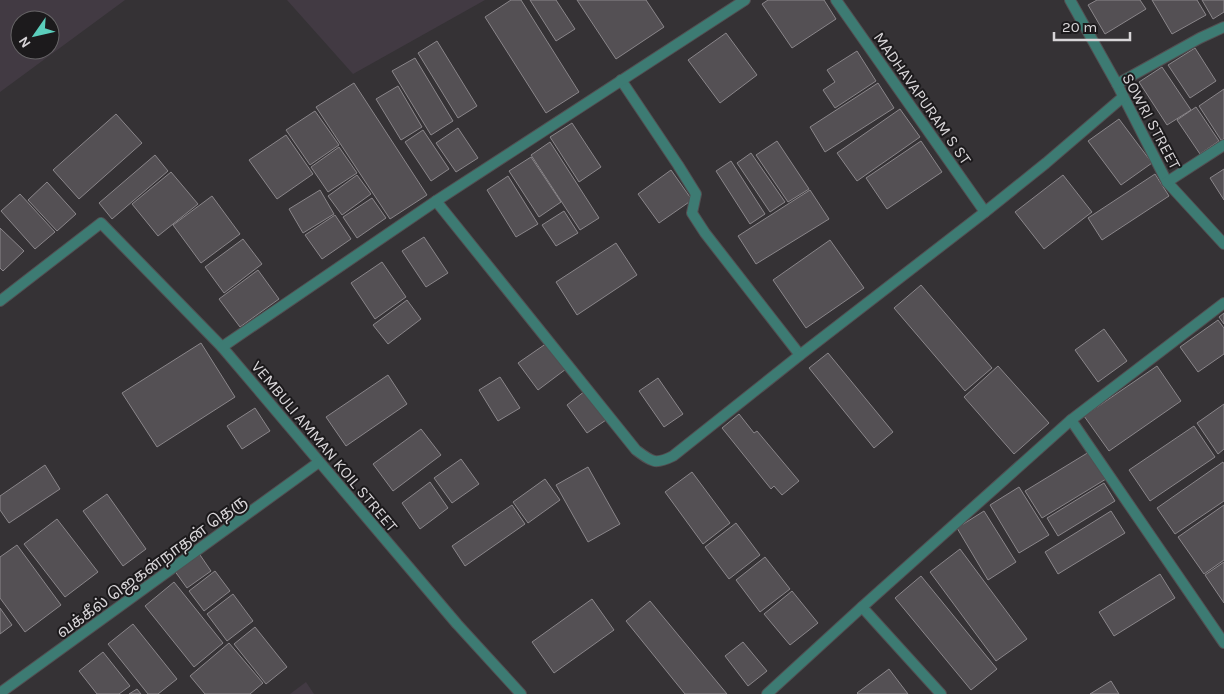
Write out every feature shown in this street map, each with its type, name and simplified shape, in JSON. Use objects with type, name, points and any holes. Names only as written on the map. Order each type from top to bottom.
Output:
[{"type":"street","points":[[222,347],[436,201],[745,0]]},
{"type":"street","name":"MADHAVAPURAM S ST","points":[[836,0],[985,212]]},
{"type":"street","name":"SOWRI STREET","points":[[1070,0],[1117,84],[1167,182],[1224,244]]},
{"type":"street","points":[[1117,84],[1200,38],[1224,27]]},
{"type":"street","points":[[620,80],[696,194],[692,213],[705,233],[800,355]]},
{"type":"street","points":[[436,201],[629,442],[636,450],[652,461],[661,462],[673,456],[985,212],[1123,97]]},
{"type":"street","points":[[1167,182],[1224,145]]},
{"type":"street","name":"VEMBULI AMMAN KOIL STREET","points":[[0,301],[101,223],[222,347],[457,624],[521,694]]},
{"type":"street","points":[[767,694],[1071,420],[1224,303]]},
{"type":"street","points":[[1071,420],[1224,643]]},
{"type":"street","name":"வக்கீல் ஜெகன்நாதன் தெரு","points":[[0,693],[319,462]]},
{"type":"street","points":[[862,607],[941,694]]},
{"type":"shaded area","points":[[0,0],[125,0],[60,48],[60,10],[10,10],[10,60],[43,60],[0,92]]},
{"type":"shaded area","points":[[287,0],[485,0],[353,74]]},
{"type":"shaded area","points":[[306,682],[314,694],[290,694]]},
{"type":"building","points":[[511,0],[521,0],[579,92],[546,113],[485,17]]},
{"type":"building","points":[[530,0],[556,0],[575,29],[556,41]]},
{"type":"building","points":[[577,0],[646,0],[664,27],[616,59]]},
{"type":"building","points":[[768,0],[824,0],[836,19],[792,48],[762,4]]},
{"type":"building","points":[[1097,0],[1140,0],[1146,9],[1105,34],[1088,5]]},
{"type":"building","points":[[1152,0],[1197,0],[1206,15],[1172,34]]},
{"type":"building","points":[[1202,0],[1224,0],[1224,12],[1213,19]]},
{"type":"building","points":[[726,33],[757,75],[720,103],[688,60]]},
{"type":"building","points":[[437,41],[477,106],[458,118],[418,53]]},
{"type":"building","points":[[1195,48],[1216,81],[1190,98],[1168,65]]},
{"type":"building","points":[[857,51],[876,81],[835,108],[823,90],[835,82],[827,70]]},
{"type":"building","points":[[415,58],[453,121],[431,135],[392,71]]},
{"type":"building","points":[[1162,67],[1191,110],[1167,125],[1139,82]]},
{"type":"building","points":[[354,83],[427,195],[390,219],[316,107]]},
{"type":"building","points":[[878,83],[894,108],[825,152],[810,127]]},
{"type":"building","points":[[398,86],[422,127],[401,140],[376,99]]},
{"type":"building","points":[[1224,89],[1224,139],[1221,140],[1199,106]]},
{"type":"building","points":[[1196,107],[1219,141],[1200,154],[1177,120]]},
{"type":"building","points":[[900,109],[920,137],[857,181],[837,153]]},
{"type":"building","points":[[315,111],[339,145],[310,165],[286,130]]},
{"type":"building","points":[[116,114],[142,143],[79,199],[53,170]]},
{"type":"building","points":[[1119,119],[1152,163],[1121,185],[1088,141]]},
{"type":"building","points":[[572,123],[601,167],[579,182],[550,137]]},
{"type":"building","points":[[458,128],[478,158],[456,172],[436,143]]},
{"type":"building","points":[[423,130],[449,169],[431,181],[405,142]]},
{"type":"building","points":[[286,135],[313,174],[277,199],[249,160]]},
{"type":"building","points":[[777,141],[809,189],[788,202],[756,155]]},
{"type":"building","points":[[921,141],[942,172],[887,209],[866,178]]},
{"type":"building","points":[[550,142],[599,218],[580,230],[531,155]]},
{"type":"building","points":[[339,147],[357,173],[328,192],[311,167]]},
{"type":"building","points":[[751,153],[785,202],[770,212],[737,163]]},
{"type":"building","points":[[155,155],[168,171],[112,219],[99,203]]},
{"type":"building","points":[[531,157],[561,202],[539,217],[509,171]]},
{"type":"building","points":[[731,161],[765,214],[750,224],[716,171]]},
{"type":"building","points":[[1224,169],[1224,200],[1210,178]]},
{"type":"building","points":[[671,170],[692,200],[659,223],[638,194]]},
{"type":"building","points":[[171,172],[198,204],[158,236],[132,204]]},
{"type":"building","points":[[1155,174],[1169,196],[1102,240],[1088,218]]},
{"type":"building","points":[[357,175],[371,194],[342,215],[328,196]]},
{"type":"building","points":[[1063,175],[1092,212],[1044,249],[1015,212]]},
{"type":"building","points":[[508,176],[538,224],[516,237],[487,190]]},
{"type":"building","points":[[47,182],[76,214],[57,231],[28,200]]},
{"type":"building","points":[[320,190],[334,214],[303,233],[289,209]]},
{"type":"building","points":[[810,190],[829,219],[756,264],[738,236]]},
{"type":"building","points":[[20,194],[55,232],[35,249],[1,211]]},
{"type":"building","points":[[212,196],[240,234],[201,263],[173,225]]},
{"type":"building","points":[[372,198],[386,218],[357,238],[343,217]]},
{"type":"building","points":[[564,211],[578,233],[556,246],[542,225]]},
{"type":"building","points":[[335,215],[351,239],[322,259],[305,235]]},
{"type":"building","points":[[0,228],[24,251],[3,271],[0,268]]},
{"type":"building","points":[[424,237],[448,273],[426,287],[402,251]]},
{"type":"building","points":[[243,239],[262,264],[224,293],[205,267]]},
{"type":"building","points":[[830,240],[864,288],[806,328],[773,280]]},
{"type":"building","points":[[616,243],[637,275],[577,315],[556,282]]},
{"type":"building","points":[[382,262],[406,297],[375,319],[351,283]]},
{"type":"building","points":[[258,270],[279,299],[240,327],[219,299]]},
{"type":"building","points":[[921,285],[992,368],[965,391],[894,308]]},
{"type":"building","points":[[407,300],[421,319],[388,344],[373,325]]},
{"type":"building","points":[[1224,313],[1224,324],[1219,317]]},
{"type":"building","points":[[1218,320],[1224,328],[1224,354],[1198,372],[1180,347]]},
{"type":"building","points":[[1104,329],[1127,361],[1098,382],[1075,350]]},
{"type":"building","points":[[201,343],[235,397],[157,447],[122,393]]},
{"type":"building","points":[[547,343],[566,369],[538,390],[518,363]]},
{"type":"building","points":[[828,353],[893,432],[874,448],[809,368]]},
{"type":"building","points":[[998,366],[1049,423],[1014,454],[964,397]]},
{"type":"building","points":[[1157,366],[1181,401],[1109,451],[1084,416]]},
{"type":"building","points":[[388,375],[407,404],[346,446],[326,417]]},
{"type":"building","points":[[500,377],[520,408],[498,421],[479,390]]},
{"type":"building","points":[[658,378],[683,414],[664,427],[639,391]]},
{"type":"building","points":[[585,391],[606,420],[587,433],[567,405]]},
{"type":"building","points":[[1224,404],[1224,449],[1218,454],[1197,423]]},
{"type":"building","points":[[255,408],[270,431],[242,449],[227,426]]},
{"type":"building","points":[[739,414],[754,433],[757,431],[799,481],[782,495],[774,486],[771,489],[722,428]]},
{"type":"building","points":[[1194,426],[1215,457],[1150,501],[1129,470]]},
{"type":"building","points":[[421,429],[441,455],[393,491],[373,464]]},
{"type":"building","points":[[1089,452],[1106,479],[1042,518],[1025,491]]},
{"type":"building","points":[[461,459],[479,484],[452,503],[434,478]]},
{"type":"building","points":[[1223,462],[1224,501],[1175,534],[1157,508]]},
{"type":"building","points":[[45,465],[60,489],[9,523],[0,510],[0,496]]},
{"type":"building","points":[[588,467],[620,524],[588,542],[556,485]]},
{"type":"building","points":[[692,472],[730,523],[703,544],[665,492]]},
{"type":"building","points":[[545,479],[560,500],[528,523],[513,502]]},
{"type":"building","points":[[430,482],[448,508],[420,529],[402,503]]},
{"type":"building","points":[[1104,483],[1115,501],[1058,536],[1047,518]]},
{"type":"building","points":[[1019,487],[1049,535],[1019,553],[990,505]]},
{"type":"building","points":[[107,494],[146,549],[123,566],[83,511]]},
{"type":"building","points":[[512,505],[525,524],[465,566],[452,546]]},
{"type":"building","points":[[1224,505],[1224,560],[1204,574],[1178,537]]},
{"type":"building","points":[[984,511],[1016,562],[988,580],[957,528]]},
{"type":"building","points":[[1111,511],[1125,533],[1058,574],[1045,552]]},
{"type":"building","points":[[57,519],[98,572],[65,597],[24,544]]},
{"type":"building","points":[[736,523],[760,555],[729,579],[705,547]]},
{"type":"building","points":[[17,545],[61,605],[25,632],[0,598],[0,557]]},
{"type":"building","points":[[960,549],[1027,639],[996,661],[930,572]]},
{"type":"building","points":[[198,552],[211,571],[187,588],[174,570]]},
{"type":"building","points":[[765,557],[790,589],[760,612],[736,580]]},
{"type":"building","points":[[1224,562],[1224,603],[1205,575]]},
{"type":"building","points":[[215,571],[230,591],[204,611],[189,591]]},
{"type":"building","points":[[1160,574],[1175,598],[1114,636],[1099,612]]},
{"type":"building","points":[[921,576],[997,669],[971,690],[895,598]]},
{"type":"building","points":[[174,582],[223,643],[194,667],[145,606]]},
{"type":"building","points":[[792,591],[818,623],[790,645],[764,614]]},
{"type":"building","points":[[233,594],[253,621],[227,641],[207,614]]},
{"type":"building","points":[[592,599],[614,630],[554,673],[532,642]]},
{"type":"building","points":[[650,601],[727,694],[685,694],[626,621]]},
{"type":"building","points":[[0,608],[12,625],[0,634]]},
{"type":"building","points":[[133,624],[177,679],[158,694],[148,694],[108,644]]},
{"type":"building","points":[[255,627],[287,667],[266,684],[234,644]]},
{"type":"building","points":[[743,642],[767,671],[748,686],[725,656]]},
{"type":"building","points":[[229,643],[263,683],[250,694],[205,694],[190,676]]},
{"type":"building","points":[[103,652],[130,686],[119,694],[97,694],[79,671]]},
{"type":"building","points":[[889,669],[908,694],[857,693]]},
{"type":"building","points":[[1111,681],[1119,694],[1090,694]]},
{"type":"building","points":[[137,689],[141,694],[129,694]]}]
